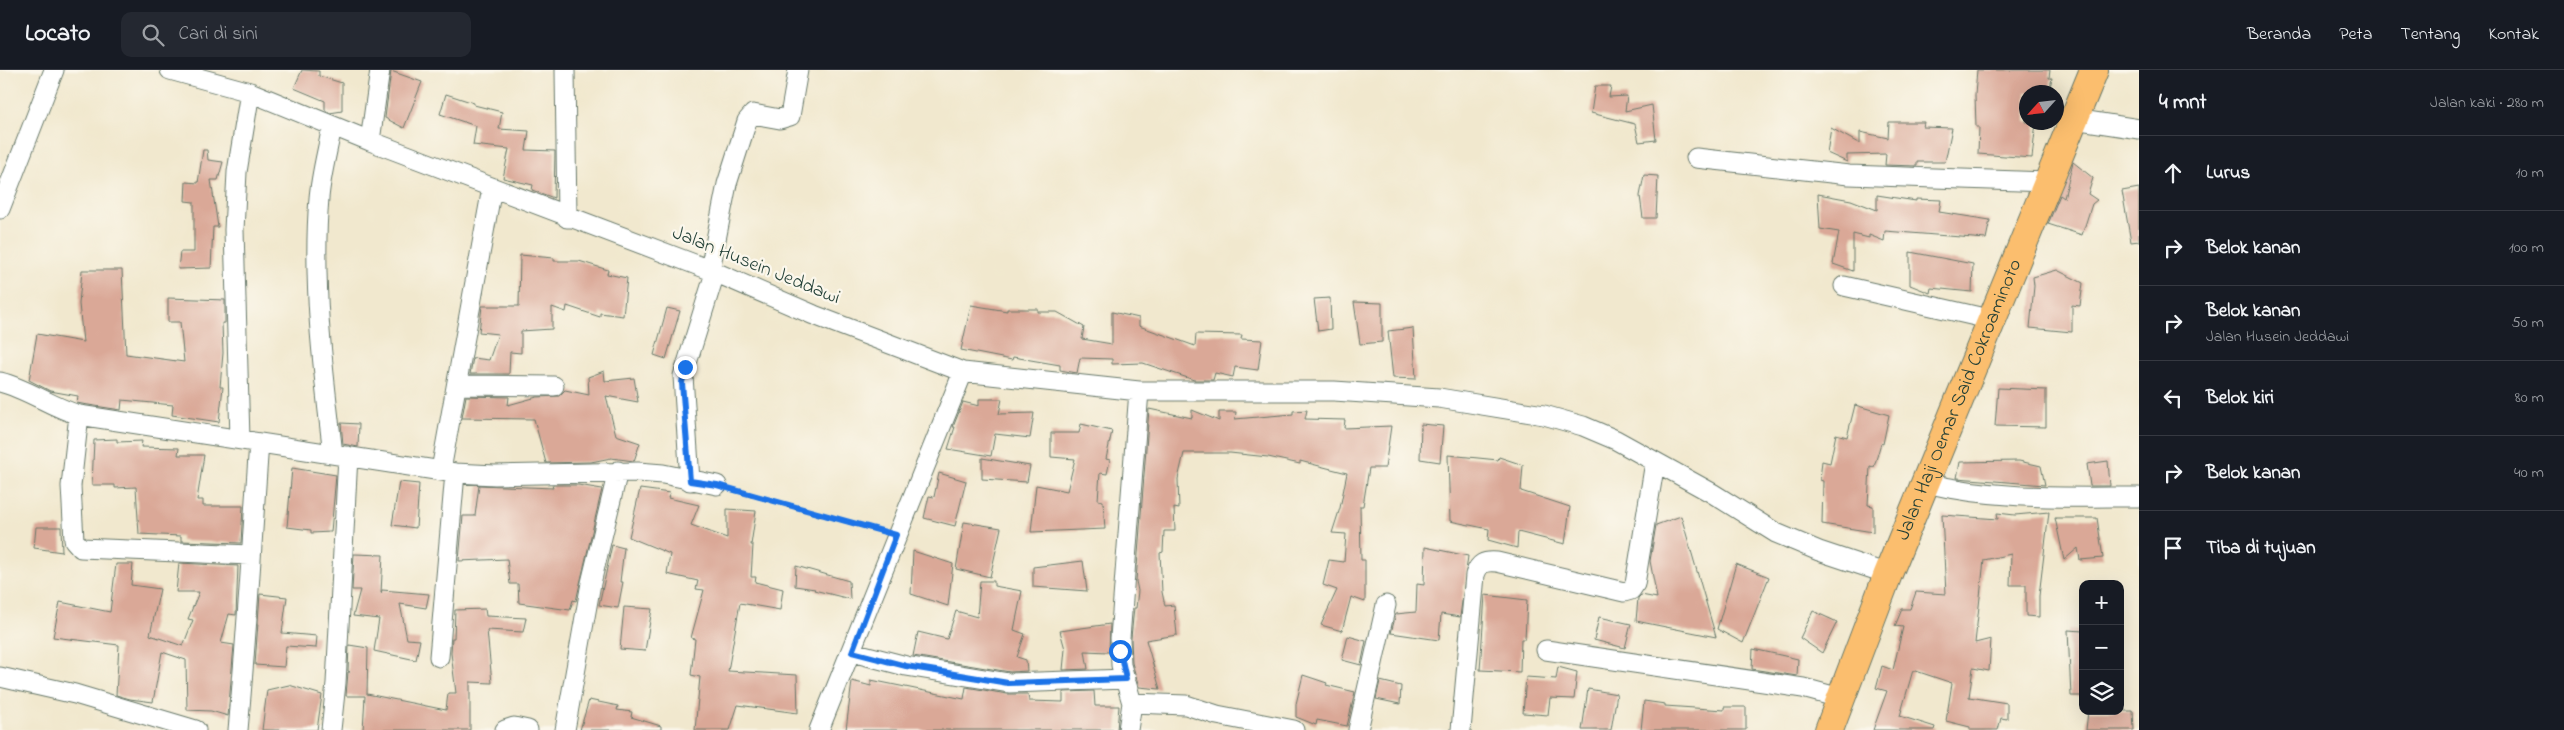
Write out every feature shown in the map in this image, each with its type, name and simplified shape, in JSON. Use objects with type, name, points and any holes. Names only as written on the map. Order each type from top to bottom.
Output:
[{"type":"highway","name":"Jalan Haji Oemar Said Cokroaminoto","points":[[1829,730],[1888,574],[2050,182],[2094,70]]},
{"type":"street","points":[[0,209],[54,70]]},
{"type":"street","name":"Jalan Husein Jeddawi","points":[[170,70],[250,92],[370,142],[713,272],[823,318],[963,372],[1139,391],[1334,391],[1439,398],[1544,415],[1583,426],[1616,440],[1712,493],[1776,533],[1819,551],[1888,574]]},
{"type":"street","points":[[370,142],[380,70]]},
{"type":"street","points":[[565,70],[567,218]]},
{"type":"street","points":[[690,481],[683,376],[713,272],[727,184],[747,120],[753,114],[780,119],[790,116],[798,70]]},
{"type":"street","points":[[240,439],[234,230],[237,172],[250,92]]},
{"type":"street","points":[[2074,120],[2139,129]]},
{"type":"street","points":[[331,730],[336,683],[340,455],[322,335],[318,244],[319,197],[332,126]]},
{"type":"street","points":[[1696,158],[1850,175],[2050,182]]},
{"type":"street","points":[[439,657],[448,472],[457,385],[492,188]]},
{"type":"street","points":[[1844,286],[1993,320]]},
{"type":"street","points":[[819,730],[852,652],[896,535],[963,372]]},
{"type":"street","points":[[0,382],[46,399],[62,410],[79,415],[448,472],[495,475],[618,471],[663,474],[717,485]]},
{"type":"street","points":[[457,385],[554,386]]},
{"type":"street","points":[[1128,730],[1132,703],[1121,664],[1120,638],[1139,391]]},
{"type":"street","points":[[79,415],[71,486],[74,540],[77,545],[81,548],[250,555]]},
{"type":"street","points":[[238,730],[249,616],[250,555],[259,442]]},
{"type":"street","points":[[1461,730],[1475,575],[1478,566],[1484,562],[1496,562],[1624,592],[1631,590],[1636,584],[1654,462]]},
{"type":"street","points":[[566,730],[591,583],[618,471]]},
{"type":"street","points":[[1926,483],[1956,490],[2002,494],[2139,497]]},
{"type":"street","points":[[1358,730],[1386,605]]},
{"type":"street","points":[[1546,650],[1803,688],[1840,698]]},
{"type":"street","points":[[852,652],[906,666],[1008,683],[1126,679]]},
{"type":"street","points":[[0,677],[74,694],[196,730]]},
{"type":"street","points":[[1132,703],[1186,705],[1217,714],[1294,730]]},
{"type":"street","points":[[505,730],[514,726],[528,730]]},
{"type":"path","points":[[717,485],[896,535]]},
{"type":"building","points":[[302,70],[319,71],[319,76],[342,83],[342,111],[330,113],[325,110],[325,101],[294,88]]},
{"type":"building","points":[[1977,70],[2050,70],[2049,78],[2052,78],[2050,85],[2019,85],[2019,130],[2035,130],[2032,158],[1978,154],[1979,127],[1976,127],[1975,95]]},
{"type":"building","points":[[391,71],[422,82],[404,128],[385,118]]},
{"type":"building","points":[[1595,86],[1611,86],[1609,97],[1627,96],[1625,111],[1652,105],[1656,140],[1639,142],[1635,124],[1591,113]]},
{"type":"building","points":[[446,94],[474,103],[474,105],[502,112],[499,129],[529,131],[526,150],[555,151],[554,198],[532,190],[533,185],[503,178],[509,149],[473,145],[476,126],[440,114]]},
{"type":"building","points":[[1889,122],[1924,122],[1923,127],[1952,128],[1945,162],[1917,162],[1917,166],[1885,165],[1886,154],[1847,155],[1847,162],[1827,153],[1831,128],[1860,144],[1860,132],[1888,138]]},
{"type":"building","points":[[203,150],[207,150],[208,160],[223,162],[218,180],[211,180],[218,227],[213,227],[211,268],[178,269],[180,252],[194,252],[194,202],[185,201],[186,182],[198,183]]},
{"type":"building","points":[[2073,162],[2093,178],[2088,194],[2097,200],[2092,204],[2082,235],[2048,224],[2060,195],[2064,198]]},
{"type":"building","points":[[1644,175],[1658,176],[1656,218],[1643,218],[1640,196]]},
{"type":"building","points":[[2139,188],[2139,241],[2131,242],[2122,191]]},
{"type":"building","points":[[1818,194],[1851,200],[1877,210],[1877,195],[1916,201],[1916,199],[1941,200],[1939,212],[1990,220],[1986,239],[1885,231],[1884,241],[1869,235],[1869,238],[1853,234],[1853,271],[1833,264],[1839,232],[1820,229]]},
{"type":"building","points":[[1910,252],[1973,264],[1972,292],[1931,288],[1930,293],[1910,285]]},
{"type":"building","points":[[520,255],[554,258],[554,261],[579,261],[608,270],[607,274],[627,278],[623,316],[600,313],[600,317],[567,306],[566,312],[552,307],[552,329],[521,331],[521,353],[510,352],[509,374],[470,374],[473,358],[489,360],[498,334],[479,332],[482,306],[519,306]]},
{"type":"building","points":[[82,270],[122,270],[126,354],[184,362],[180,322],[168,322],[168,298],[225,300],[225,323],[222,323],[223,353],[220,387],[223,387],[219,422],[172,415],[173,405],[122,400],[121,410],[77,403],[78,396],[50,391],[29,380],[37,334],[83,342],[79,304]]},
{"type":"building","points":[[2057,270],[2083,283],[2080,306],[2072,305],[2072,332],[2030,328],[2034,286],[2033,277]]},
{"type":"building","points":[[1330,298],[1331,329],[1318,331],[1314,299]]},
{"type":"building","points":[[1354,302],[1382,303],[1382,342],[1360,344]]},
{"type":"building","points":[[971,305],[1007,311],[1007,309],[1038,309],[1038,312],[1057,312],[1084,327],[1082,339],[1112,344],[1112,312],[1139,318],[1139,326],[1195,346],[1196,334],[1242,335],[1241,339],[1262,340],[1258,370],[1235,367],[1233,377],[1215,373],[1213,380],[1194,380],[1143,363],[1112,364],[1112,359],[1080,358],[1077,373],[1060,370],[1060,365],[1013,357],[1012,360],[961,350]]},
{"type":"building","points":[[667,308],[680,311],[666,359],[654,355]]},
{"type":"building","points":[[1413,328],[1416,379],[1393,378],[1388,331]]},
{"type":"building","points":[[604,371],[605,381],[634,378],[638,402],[606,396],[616,435],[640,443],[634,461],[611,458],[591,462],[546,463],[534,419],[462,418],[466,396],[509,397],[508,405],[537,397],[559,396],[565,390],[589,395],[588,377]]},
{"type":"building","points":[[1998,388],[2046,390],[2046,427],[1995,426]]},
{"type":"building","points":[[979,399],[1002,399],[999,414],[1034,413],[1030,438],[995,434],[991,456],[948,449],[955,427],[953,427],[963,402],[979,406]]},
{"type":"building","points":[[1855,405],[1889,415],[1883,444],[1881,443],[1874,467],[1870,466],[1868,505],[1873,506],[1873,532],[1822,524],[1823,481],[1820,480],[1822,461],[1830,463],[1836,434],[1847,437]]},
{"type":"building","points":[[1149,409],[1192,418],[1192,410],[1219,421],[1219,412],[1236,412],[1235,419],[1293,414],[1293,411],[1307,410],[1305,419],[1345,420],[1344,428],[1391,426],[1385,468],[1369,468],[1363,506],[1360,506],[1361,560],[1365,560],[1365,602],[1351,597],[1342,631],[1321,625],[1337,590],[1323,585],[1329,560],[1344,562],[1346,534],[1332,533],[1340,508],[1347,473],[1300,461],[1300,464],[1268,457],[1230,453],[1184,453],[1178,479],[1179,509],[1174,508],[1175,531],[1164,531],[1163,552],[1160,553],[1162,592],[1165,606],[1174,605],[1177,635],[1146,640],[1160,689],[1139,687],[1132,663],[1131,638],[1138,591],[1136,581]]},
{"type":"building","points":[[341,423],[359,424],[358,447],[343,444]]},
{"type":"building","points":[[1081,424],[1112,431],[1106,459],[1110,460],[1107,474],[1100,473],[1098,500],[1103,501],[1105,529],[1031,532],[1036,485],[1067,491],[1075,459],[1051,457],[1051,433],[1079,433]]},
{"type":"building","points":[[1421,424],[1443,426],[1440,462],[1420,459]]},
{"type":"building","points":[[117,439],[117,442],[142,441],[141,447],[179,448],[178,455],[204,455],[197,500],[203,500],[203,506],[243,506],[241,543],[181,541],[181,536],[139,534],[136,487],[115,488],[115,485],[92,485],[94,440]]},
{"type":"building","points":[[1448,455],[1498,460],[1499,457],[1523,465],[1521,491],[1570,507],[1565,544],[1518,532],[1517,548],[1488,540],[1489,529],[1450,521]]},
{"type":"building","points":[[982,458],[1030,466],[1027,482],[982,479]]},
{"type":"building","points":[[2019,461],[2041,466],[2045,485],[1957,478],[1960,462]]},
{"type":"building","points":[[2108,461],[2110,486],[2090,486],[2087,464]]},
{"type":"building","points":[[292,468],[336,475],[331,532],[311,533],[311,530],[287,527]]},
{"type":"building","points":[[939,473],[966,481],[955,526],[924,518],[929,496],[934,497]]},
{"type":"building","points":[[399,482],[419,484],[416,528],[392,525]]},
{"type":"building","points":[[479,485],[553,488],[552,485],[578,485],[602,489],[576,601],[573,600],[570,610],[519,603],[518,584],[510,584],[507,559],[459,561],[463,516],[475,516]]},
{"type":"building","points":[[640,489],[670,493],[668,498],[699,505],[691,525],[727,538],[727,509],[756,511],[751,545],[753,545],[751,577],[756,577],[755,582],[783,589],[780,610],[740,603],[728,671],[797,675],[798,713],[738,705],[730,730],[695,730],[700,677],[691,675],[695,639],[691,638],[704,590],[696,589],[698,581],[667,574],[670,554],[629,537]]},
{"type":"building","points":[[2049,512],[2039,596],[2039,617],[2026,616],[2026,585],[2010,585],[2011,554],[1984,560],[1975,643],[1991,639],[1989,671],[1973,668],[1969,697],[2007,703],[2007,719],[2001,718],[1998,730],[1970,730],[1970,727],[1946,721],[1952,683],[1913,670],[1900,716],[1935,727],[1934,730],[1873,730],[1887,691],[1876,688],[1882,666],[1893,670],[1903,627],[1895,626],[1902,609],[1910,609],[1916,592],[1946,594],[1942,515],[1998,519],[1997,513],[2015,515]]},
{"type":"building","points":[[1681,516],[1716,637],[1636,621],[1638,598],[1641,595],[1657,598],[1650,561],[1656,525]]},
{"type":"building","points":[[2055,518],[2097,518],[2103,558],[2080,560],[2078,548],[2064,560]]},
{"type":"building","points":[[964,522],[1001,528],[990,577],[956,569]]},
{"type":"building","points":[[36,527],[61,527],[62,552],[34,548]]},
{"type":"building","points":[[612,545],[624,548],[620,582],[623,582],[618,608],[599,605]]},
{"type":"building","points":[[1425,547],[1468,556],[1460,617],[1441,614],[1439,640],[1391,633],[1396,614],[1416,612],[1417,584],[1424,585]]},
{"type":"building","points":[[913,551],[953,564],[948,606],[911,594]]},
{"type":"building","points":[[354,554],[383,555],[381,593],[382,590],[429,594],[426,608],[400,604],[407,639],[420,640],[416,660],[374,651],[379,619],[353,616],[360,590],[352,590]]},
{"type":"building","points":[[1083,561],[1087,591],[1033,587],[1033,567]]},
{"type":"building","points":[[179,563],[238,566],[236,615],[229,614],[221,643],[234,645],[228,716],[211,711],[187,710],[186,660],[162,652],[153,702],[130,699],[116,695],[119,645],[53,637],[60,602],[110,612],[116,564],[133,564],[131,585],[160,589],[150,635],[183,646],[193,620],[188,619],[199,592],[176,592]]},
{"type":"building","points":[[1736,564],[1769,577],[1743,643],[1717,629]]},
{"type":"building","points":[[796,566],[849,581],[850,599],[815,589],[795,586]]},
{"type":"building","points":[[980,581],[994,581],[994,586],[1022,591],[1014,630],[1025,634],[1017,657],[1026,660],[1027,671],[1010,672],[913,656],[918,632],[947,639],[956,611],[977,617]]},
{"type":"building","points":[[260,594],[287,597],[282,633],[317,636],[316,648],[286,646],[284,667],[255,665]]},
{"type":"building","points":[[1485,595],[1527,600],[1525,639],[1521,639],[1520,672],[1480,670]]},
{"type":"building","points":[[624,607],[652,609],[645,651],[620,649]]},
{"type":"building","points":[[485,609],[486,616],[526,618],[523,632],[487,630],[492,683],[470,682],[470,730],[363,730],[365,696],[346,696],[348,672],[350,672],[348,671],[349,645],[368,648],[367,694],[446,710],[448,693],[456,693],[451,653],[452,638],[454,638],[455,610]]},
{"type":"building","points":[[1813,611],[1837,622],[1822,653],[1800,638]]},
{"type":"building","points":[[1599,617],[1631,624],[1625,648],[1594,640]]},
{"type":"building","points":[[1110,624],[1109,652],[1085,651],[1088,669],[1063,670],[1065,649],[1060,631]]},
{"type":"building","points":[[2068,630],[2079,631],[2079,696],[2071,696]]},
{"type":"building","points":[[1348,636],[1366,641],[1361,665],[1342,660]]},
{"type":"building","points":[[1753,649],[1798,659],[1797,676],[1752,669]]},
{"type":"building","points":[[1558,667],[1577,672],[1574,699],[1550,698],[1548,715],[1523,713],[1526,677],[1556,679]]},
{"type":"building","points":[[1303,675],[1327,683],[1326,685],[1355,692],[1347,726],[1317,720],[1316,725],[1296,717],[1296,704]]},
{"type":"building","points":[[871,680],[964,699],[966,687],[1007,694],[1028,694],[1029,701],[1063,702],[1063,692],[1094,691],[1095,706],[1119,706],[1117,730],[846,730],[852,681],[871,686]]},
{"type":"building","points":[[1380,681],[1401,686],[1400,704],[1376,699]]},
{"type":"building","points":[[289,685],[322,695],[317,730],[262,730],[267,690]]},
{"type":"building","points":[[1588,689],[1617,694],[1611,730],[1582,730]]},
{"type":"building","points":[[589,700],[618,706],[617,710],[632,712],[631,717],[661,726],[661,730],[580,730]]},
{"type":"building","points":[[1644,701],[1665,704],[1665,706],[1724,710],[1724,707],[1746,707],[1746,730],[1641,730]]},
{"type":"building","points":[[2124,711],[2133,711],[2134,730],[2086,730],[2088,715],[2124,715]]},
{"type":"route","points":[[685,367],[682,383],[690,481],[717,485],[896,535],[852,652],[906,666],[1008,683],[1038,680],[1126,679],[1121,664],[1120,651]]}]
